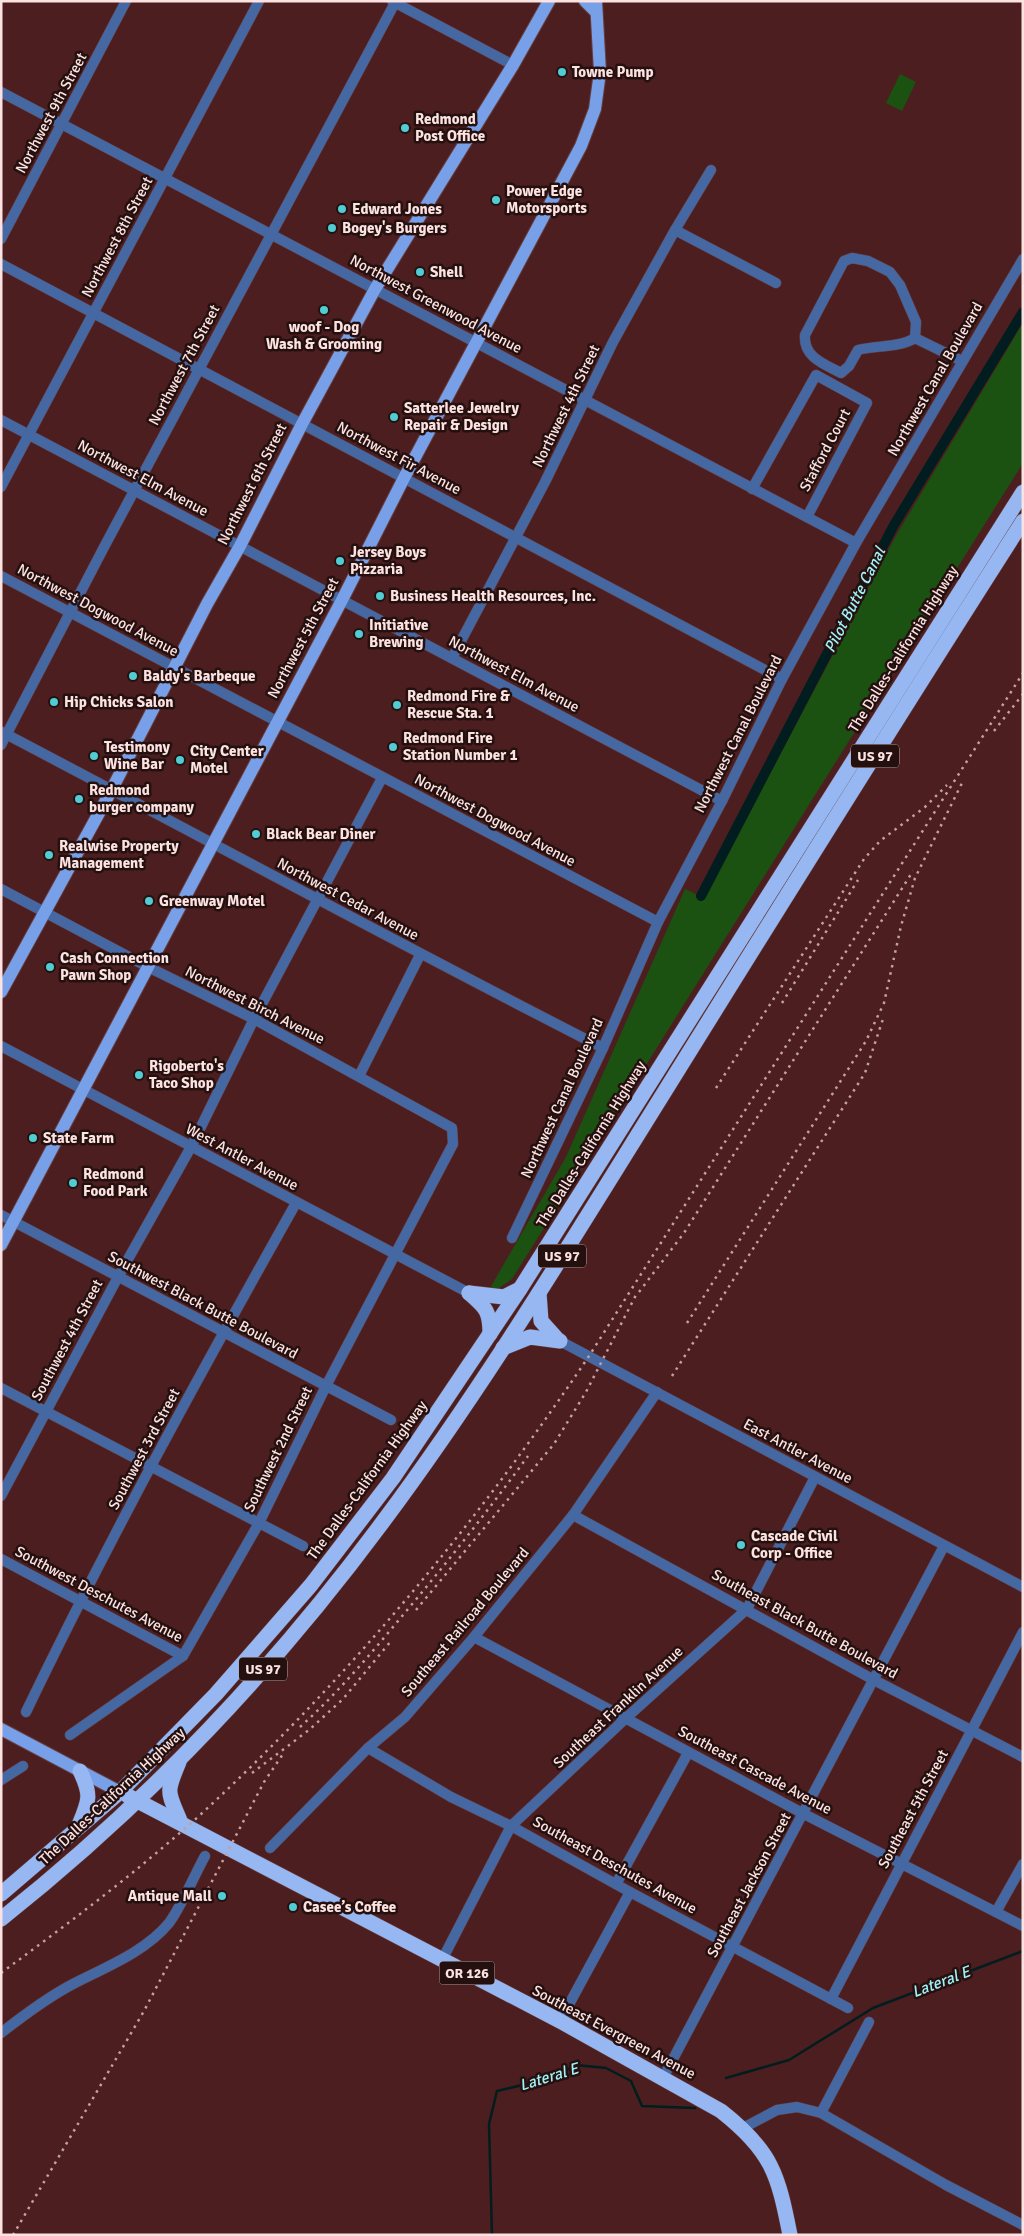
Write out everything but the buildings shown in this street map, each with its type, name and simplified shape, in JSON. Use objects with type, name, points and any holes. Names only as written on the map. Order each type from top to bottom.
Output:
[{"type":"highway","name":"The Dalles-California Highway","points":[[1,1894],[77,1831],[120,1792],[216,1694],[311,1585],[392,1478],[520,1289],[1023,492]]},
{"type":"highway","name":"The Dalles-California Highway","points":[[1,1919],[137,1800],[237,1698],[325,1596],[408,1488],[539,1293],[1023,521]]},
{"type":"highway","points":[[469,1293],[504,1297],[520,1289]]},
{"type":"highway","points":[[469,1293],[490,1316],[490,1334]]},
{"type":"highway","points":[[539,1293],[541,1321],[560,1341]]},
{"type":"highway","points":[[503,1348],[530,1337],[542,1337],[560,1341]]},
{"type":"highway","points":[[182,1756],[169,1787],[169,1794],[184,1825]]},
{"type":"highway","points":[[77,1831],[89,1803],[87,1784],[80,1771]]},
{"type":"highway","name":"OR 126","points":[[120,1792],[184,1825]]},
{"type":"highway","name":"Southeast Evergreen Avenue","points":[[184,1825],[560,2021],[721,2111],[743,2128]]},
{"type":"highway","name":"OR 126","points":[[743,2128],[761,2148],[770,2162],[778,2182],[790,2235]]},
{"type":"main road","points":[[546,5],[558,1]]},
{"type":"main road","points":[[585,1],[596,6]]},
{"type":"main road","name":"Northwest 6th Street","points":[[1,992],[112,791],[207,604],[240,546],[302,424],[375,289],[513,64],[546,5]]},
{"type":"main road","name":"Northwest 5th Street","points":[[1,1245],[212,842],[342,600],[404,478],[581,146],[595,109],[600,72],[596,6]]},
{"type":"main road","points":[[1,1729],[120,1792]]},
{"type":"street","name":"Northwest 9th Street","points":[[1,239],[126,1]]},
{"type":"street","name":"Northwest 8th Street","points":[[1,487],[259,1]]},
{"type":"street","points":[[394,2],[513,64]]},
{"type":"street","name":"Northwest 7th Street","points":[[1,745],[4,733],[70,613],[394,2]]},
{"type":"street","name":"Northwest Greenwood Avenue","points":[[1,92],[856,543]]},
{"type":"street","name":"Northwest 4th Street","points":[[452,658],[545,482],[584,400],[675,230],[711,170]]},
{"type":"street","points":[[675,230],[776,283]]},
{"type":"street","points":[[852,258],[868,261],[890,272],[900,285],[916,322],[916,338],[905,344],[874,346],[858,350],[849,366],[841,373],[811,355],[804,345],[805,335],[844,261],[852,258]]},
{"type":"street","name":"Northwest Canal Boulevard","points":[[512,1238],[603,1048],[658,922],[722,801],[782,679],[856,543],[1023,259]]},
{"type":"street","name":"Northwest Fir Avenue","points":[[1,264],[782,679]]},
{"type":"street","points":[[916,338],[962,361]]},
{"type":"street","name":"Stafford Court","points":[[752,488],[816,375],[867,403],[807,518]]},
{"type":"street","name":"Northwest Elm Avenue","points":[[1,420],[722,801]]},
{"type":"street","name":"Northwest Dogwood Avenue","points":[[1,576],[658,922]]},
{"type":"street","name":"Northwest Cedar Avenue","points":[[4,733],[212,842],[420,955],[603,1048]]},
{"type":"street","points":[[191,1147],[254,1020],[382,778]]},
{"type":"street","name":"Northwest Birch Avenue","points":[[1,889],[148,967],[254,1020],[452,1128],[453,1144]]},
{"type":"street","points":[[359,1076],[420,955]]},
{"type":"street","name":"West Antler Avenue","points":[[1,1046],[469,1293]]},
{"type":"street","name":"Southwest 2nd Street","points":[[183,1656],[258,1523],[326,1386],[453,1144]]},
{"type":"street","name":"Southwest 4th Street","points":[[1,1496],[118,1277],[191,1147]]},
{"type":"street","name":"Southwest 3rd Street","points":[[26,1712],[80,1601],[223,1332],[296,1203]]},
{"type":"street","name":"Southwest Black Butte Boulevard","points":[[1,1215],[391,1420]]},
{"type":"street","name":"East Antler Avenue","points":[[560,1341],[1023,1587]]},
{"type":"street","points":[[1,1388],[303,1546]]},
{"type":"street","name":"Southeast Railroad Boulevard","points":[[270,1848],[368,1748],[405,1717],[474,1638],[573,1515],[657,1392]]},
{"type":"street","name":"Southeast Franklin Avenue","points":[[442,1960],[511,1826],[626,1718],[747,1609],[815,1477]]},
{"type":"street","name":"Southeast Black Butte Boulevard","points":[[573,1515],[874,1680],[1023,1757]]},
{"type":"street","name":"Southeast Jackson Street","points":[[663,2078],[734,1947],[944,1546]]},
{"type":"street","name":"Southwest Deschutes Avenue","points":[[1,1559],[183,1656]]},
{"type":"street","name":"Southeast 5th Street","points":[[831,1999],[1023,1632]]},
{"type":"street","name":"Southeast Cascade Avenue","points":[[474,1638],[804,1814],[1023,1926]]},
{"type":"street","points":[[70,1735],[183,1656]]},
{"type":"street","name":"Southeast Deschutes Avenue","points":[[368,1748],[451,1797],[511,1826],[630,1892],[848,2008]]},
{"type":"street","points":[[616,1884],[688,1753]]},
{"type":"street","points":[[1,1780],[23,1766]]},
{"type":"street","points":[[1,2033],[24,2015],[72,1984],[115,1964],[154,1936],[169,1922],[205,1856]]},
{"type":"street","points":[[996,1912],[1023,1864]]},
{"type":"street","points":[[560,2021],[630,1892]]},
{"type":"street","points":[[820,2113],[869,2022]]},
{"type":"street","points":[[743,2128],[777,2110],[797,2106],[820,2113],[946,2185],[1023,2225]]},
{"type":"green space","points":[[900,74],[916,82],[902,111],[886,103]]},
{"type":"green space","points":[[1023,323],[1023,463],[512,1279],[499,1288],[490,1288],[566,1157],[685,889],[704,898],[897,534]]},
{"type":"waterway","name":"Pilot Butte Canal","points":[[701,896],[894,525],[1023,312]]},
{"type":"waterway","name":"Lateral E","points":[[726,2078],[789,2060],[873,2008],[1023,1951]]},
{"type":"waterway","name":"Lateral E","points":[[492,2235],[489,2124],[497,2091],[552,2078],[576,2065],[606,2068],[631,2081],[642,2106],[695,2108]]},
{"type":"railway","points":[[1,1973],[152,1857],[255,1763],[359,1654],[456,1539],[502,1479],[589,1356],[1023,673]]},
{"type":"railway","points":[[994,731],[1023,694]]},
{"type":"railway","points":[[687,1323],[866,1041],[884,1003],[901,926],[915,878],[962,783]]},
{"type":"railway","points":[[716,1088],[864,859],[880,841],[925,807],[947,785]]},
{"type":"railway","points":[[639,1292],[684,1233],[913,871]]},
{"type":"railway","points":[[782,1003],[858,880]]},
{"type":"railway","points":[[672,1376],[865,1073],[883,1019]]},
{"type":"railway","points":[[416,1610],[554,1444],[586,1392],[636,1295]]},
{"type":"railway","points":[[300,1727],[343,1685],[382,1640],[454,1552],[528,1456]]},
{"type":"railway","points":[[252,1773],[309,1730],[343,1699],[391,1641]]},
{"type":"railway","points":[[13,2235],[144,2011],[264,1782],[283,1754]]},
{"type":"place","name":"Towne Pump","points":[[562,72]]},
{"type":"place","name":"Redmond Post Office","points":[[405,128]]},
{"type":"place","name":"Power Edge Motorsports","points":[[496,200]]},
{"type":"place","name":"Edward Jones","points":[[342,209]]},
{"type":"place","name":"Bogey's Burgers","points":[[332,228]]},
{"type":"place","name":"Shell","points":[[420,272]]},
{"type":"place","name":"woof - Dog Wash & Grooming","points":[[324,310]]},
{"type":"place","name":"Satterlee Jewelry Repair & Design","points":[[394,417]]},
{"type":"place","name":"Jersey Boys Pizzaria","points":[[340,561]]},
{"type":"place","name":"Business Health Resources, Inc.","points":[[380,596]]},
{"type":"place","name":"Initiative Brewing","points":[[359,634]]},
{"type":"place","name":"Baldy's Barbeque","points":[[133,676]]},
{"type":"place","name":"Hip Chicks Salon","points":[[54,702]]},
{"type":"place","name":"Redmond Fire & Rescue Sta. 1","points":[[397,705]]},
{"type":"place","name":"Redmond Fire Station Number 1","points":[[393,747]]},
{"type":"place","name":"Testimony Wine Bar","points":[[94,756]]},
{"type":"place","name":"City Center Motel","points":[[180,760]]},
{"type":"place","name":"Redmond burger company","points":[[79,799]]},
{"type":"place","name":"Black Bear Diner","points":[[256,834]]},
{"type":"place","name":"Realwise Property Management","points":[[49,855]]},
{"type":"place","name":"Greenway Motel","points":[[149,901]]},
{"type":"place","name":"Cash Connection Pawn Shop","points":[[50,967]]},
{"type":"place","name":"Rigoberto's Taco Shop","points":[[139,1075]]},
{"type":"place","name":"State Farm","points":[[33,1138]]},
{"type":"place","name":"Redmond Food Park","points":[[73,1183]]},
{"type":"place","name":"Cascade Civil Corp - Office","points":[[741,1545]]},
{"type":"place","name":"Antique Mall","points":[[222,1896]]},
{"type":"place","name":"Casee’s Coffee","points":[[293,1907]]}]
